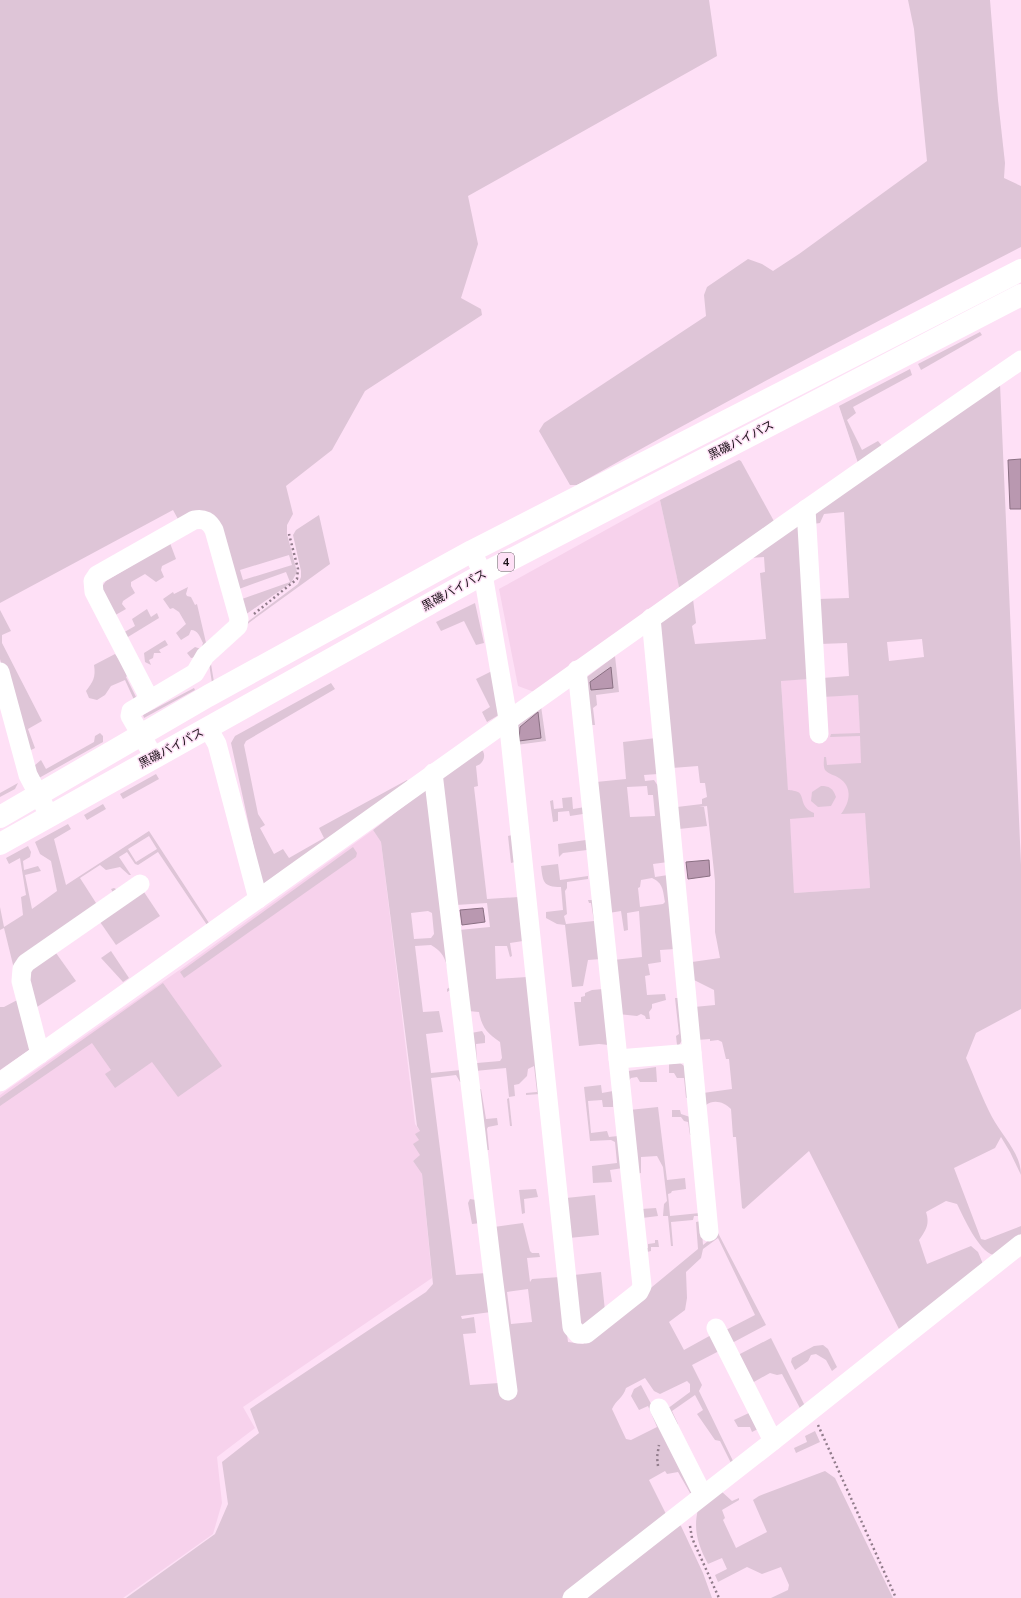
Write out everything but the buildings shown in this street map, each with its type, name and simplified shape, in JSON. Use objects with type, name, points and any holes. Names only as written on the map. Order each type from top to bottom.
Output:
[{"type":"highway","name":"黒磯バイパス","points":[[0,817],[208,696],[472,551],[1021,270]]},
{"type":"highway","name":"黒磯バイパス","points":[[0,844],[483,574],[1021,295]]},
{"type":"street","points":[[0,1082],[650,618],[1021,360]]},
{"type":"street","points":[[806,509],[819,734]]},
{"type":"street","points":[[150,700],[94,592],[93,581],[97,575],[194,520],[201,518],[210,523],[214,530],[239,615],[238,626],[205,656],[195,673],[150,700],[131,711],[130,716],[154,757]]},
{"type":"street","points":[[472,551],[483,574],[508,719],[572,1328],[578,1334],[586,1334],[639,1292],[642,1286],[577,670]]},
{"type":"street","points":[[650,618],[709,1232]]},
{"type":"street","points":[[0,672],[28,774],[49,816]]},
{"type":"street","points":[[195,673],[208,696]]},
{"type":"street","points":[[208,728],[217,744],[258,899]]},
{"type":"street","points":[[433,773],[508,1391]]},
{"type":"street","points":[[40,1054],[20,981],[22,969],[26,963],[140,884]]},
{"type":"street","points":[[618,1059],[692,1053]]},
{"type":"street","points":[[572,1598],[1021,1244]]},
{"type":"street","points":[[716,1328],[773,1441]]},
{"type":"street","points":[[659,1408],[696,1500]]},
{"type":"path","points":[[238,626],[297,579],[298,569],[289,534]]},
{"type":"path","points":[[812,1410],[896,1598]]},
{"type":"path","points":[[696,1500],[690,1528],[692,1538],[719,1598]]},
{"type":"shaded area","points":[[0,0],[709,0],[717,56],[468,196],[478,244],[461,298],[481,309],[482,315],[365,391],[332,450],[286,486],[293,514],[287,525],[287,534],[297,572],[291,583],[245,615],[217,521],[179,521],[173,510],[0,603]],"holes":[[[289,555],[292,565],[243,580],[240,570]],[[286,572],[290,582],[242,599],[239,589]]]},
{"type":"shaded area","points":[[908,0],[990,0],[1005,163],[1004,178],[1021,186],[1021,247],[798,364],[577,485],[570,485],[539,431],[544,423],[706,316],[704,295],[707,287],[748,259],[762,264],[773,271],[799,254],[927,161],[914,29]]},
{"type":"shaded area","points":[[980,332],[982,335],[921,370],[918,364]]},
{"type":"shaded area","points":[[910,369],[912,375],[853,407],[856,413],[847,420],[862,450],[878,441],[882,446],[858,463],[839,406]]},
{"type":"shaded area","points":[[1000,384],[1021,865],[1021,1009],[976,1033],[966,1058],[992,1117],[1018,1159],[1021,1175],[1001,1137],[995,1148],[954,1168],[981,1239],[985,1240],[1021,1226],[1021,1234],[993,1255],[987,1252],[977,1240],[957,1204],[946,1201],[926,1212],[928,1220],[927,1227],[919,1240],[927,1264],[971,1246],[978,1252],[983,1264],[906,1330],[899,1329],[809,1151],[744,1209],[742,1208],[736,1137],[733,1137],[731,1109],[719,1102],[712,1102],[706,1105],[703,1093],[732,1089],[729,1059],[726,1059],[722,1042],[718,1040],[710,1041],[710,1039],[697,1040],[694,1007],[715,1005],[714,990],[694,980],[692,962],[720,958],[715,932],[715,881],[707,806],[699,807],[704,807],[707,826],[679,829],[677,807],[702,804],[702,799],[707,797],[705,783],[700,783],[698,766],[672,768],[660,621],[693,599],[696,623],[692,626],[695,644],[766,639],[760,573],[765,572],[764,557],[750,558],[795,525],[800,527],[809,679],[781,681],[788,790],[796,791],[800,794],[804,805],[809,811],[814,813],[814,817],[790,819],[794,893],[870,888],[865,813],[841,814],[848,800],[848,790],[843,782],[825,770],[824,765],[824,757],[826,757],[827,765],[861,763],[860,736],[830,737],[831,734],[860,733],[858,695],[823,697],[822,678],[849,676],[847,643],[820,644],[818,599],[849,598],[844,512],[824,514],[820,523],[813,524],[815,512]],"holes":[[[922,639],[924,657],[889,661],[887,642]]]},
{"type":"shaded area","points":[[1021,459],[1021,509],[1010,509],[1008,460]]},
{"type":"shaded area","points":[[739,460],[741,461],[775,523],[681,589],[679,587],[660,500]]},
{"type":"shaded area","points":[[660,500],[680,591],[537,693],[518,686],[499,589]]},
{"type":"shaded area","points":[[319,515],[330,564],[250,622],[210,658],[214,682],[212,683],[208,657],[250,620],[298,584],[301,577],[301,571],[293,535],[296,530]]},
{"type":"shaded area","points":[[170,543],[176,559],[162,566],[161,570],[164,577],[156,582],[145,574],[131,582],[131,586],[135,593],[123,601],[122,604],[126,609],[112,617],[101,588],[106,581]]},
{"type":"shaded area","points":[[188,587],[186,594],[187,596],[191,597],[195,605],[197,604],[207,647],[196,657],[191,658],[187,653],[195,647],[201,649],[203,643],[201,638],[197,633],[191,630],[189,635],[181,640],[176,633],[186,624],[179,612],[173,608],[170,609],[163,599],[173,592],[174,594]]},
{"type":"shaded area","points":[[475,603],[484,643],[476,645],[464,621],[441,631],[436,622]]},
{"type":"shaded area","points":[[147,609],[151,617],[157,613],[159,618],[123,640],[121,634],[135,626],[132,619]]},
{"type":"shaded area","points":[[0,610],[11,631],[2,635],[2,643],[42,721],[28,729],[35,748],[29,751],[17,722],[0,659]]},
{"type":"shaded area","points":[[165,640],[168,645],[159,650],[161,653],[154,653],[153,658],[149,660],[151,665],[145,662],[144,653]]},
{"type":"shaded area","points":[[115,654],[123,665],[127,676],[126,677],[138,701],[135,702],[125,680],[111,686],[105,695],[97,700],[89,698],[86,691],[95,673],[94,665]]},
{"type":"shaded area","points":[[615,656],[619,692],[596,695],[597,705],[593,708],[595,725],[590,725],[587,677]]},
{"type":"shaded area","points":[[611,667],[613,688],[591,690],[590,682]]},
{"type":"shaded area","points":[[492,671],[502,713],[487,722],[482,712],[490,707],[476,679]]},
{"type":"shaded area","points":[[809,679],[811,697],[858,695],[870,888],[794,893],[781,680]]},
{"type":"shaded area","points":[[331,683],[335,689],[246,741],[244,745],[258,814],[265,825],[260,828],[274,854],[283,849],[289,858],[324,838],[319,828],[407,780],[409,783],[262,885],[231,743],[235,736]]},
{"type":"shaded area","points":[[194,688],[195,690],[144,718],[143,715]]},
{"type":"shaded area","points":[[541,706],[546,741],[516,745],[517,724]]},
{"type":"shaded area","points":[[538,712],[541,738],[519,741],[520,727]]},
{"type":"shaded area","points":[[100,733],[103,736],[103,742],[39,778],[34,766],[41,760],[46,769],[94,742],[95,736]]},
{"type":"shaded area","points":[[656,738],[658,774],[644,775],[645,781],[654,780],[660,789],[668,862],[653,864],[655,877],[668,875],[675,949],[660,950],[661,962],[648,964],[650,975],[645,976],[647,995],[665,994],[666,1000],[652,1004],[652,1008],[649,1012],[650,1019],[646,1019],[645,1016],[641,1014],[637,1016],[618,1014],[613,960],[642,957],[639,911],[627,913],[628,930],[624,931],[621,911],[609,913],[596,782],[626,779],[623,742]],"holes":[[[647,786],[648,795],[653,795],[655,816],[630,817],[627,787]],[[652,878],[658,882],[663,890],[665,902],[663,904],[640,907],[638,888],[640,887],[641,880]]]},
{"type":"shaded area","points":[[479,750],[483,751],[484,758],[480,764],[476,766],[478,786],[474,787],[487,899],[519,897],[523,941],[510,943],[512,956],[510,957],[507,946],[495,946],[496,979],[527,977],[540,1094],[526,1095],[526,1093],[537,1092],[534,1066],[528,1069],[527,1076],[519,1084],[514,1085],[515,1096],[509,1097],[506,1068],[475,1071],[471,1033],[482,1031],[485,1036],[485,1043],[476,1044],[477,1063],[500,1061],[502,1058],[500,1042],[486,1030],[479,1012],[468,1011],[459,930],[490,927],[487,903],[456,905],[441,777]]},
{"type":"shaded area","points":[[156,774],[159,779],[123,799],[120,794]]},
{"type":"shaded area","points":[[18,783],[15,789],[0,797],[0,793]]},
{"type":"shaded area","points":[[821,786],[826,786],[834,791],[836,797],[831,806],[818,807],[811,801],[812,792]]},
{"type":"shaded area","points":[[426,789],[452,989],[447,992],[447,989],[450,987],[448,974],[446,963],[441,953],[431,945],[415,946],[423,1012],[439,1011],[443,1032],[426,1034],[431,1073],[461,1070],[462,1082],[460,1082],[456,1075],[431,1078],[456,1275],[487,1273],[491,1312],[461,1316],[462,1319],[474,1317],[476,1333],[463,1334],[470,1385],[499,1383],[494,1227],[523,1223],[530,1251],[532,1253],[539,1253],[540,1257],[527,1258],[530,1282],[532,1279],[560,1277],[568,1342],[583,1344],[698,1249],[696,1222],[701,1221],[703,1245],[718,1233],[766,1325],[732,1343],[726,1330],[755,1315],[718,1238],[703,1249],[701,1258],[686,1272],[687,1298],[685,1310],[669,1322],[684,1350],[713,1334],[721,1350],[692,1365],[702,1385],[699,1391],[734,1463],[732,1465],[720,1441],[715,1440],[697,1414],[703,1410],[695,1395],[672,1411],[678,1424],[676,1427],[667,1409],[690,1392],[690,1384],[687,1381],[660,1394],[654,1391],[645,1378],[626,1388],[612,1409],[626,1439],[631,1440],[657,1427],[648,1406],[639,1410],[631,1396],[634,1389],[641,1385],[683,1464],[693,1493],[690,1493],[678,1472],[667,1474],[665,1471],[649,1480],[666,1514],[681,1526],[703,1573],[712,1598],[126,1598],[215,1534],[228,1504],[222,1462],[259,1433],[250,1409],[426,1292],[433,1284],[422,1174],[413,1161],[420,1155],[413,1144],[419,1140],[415,1134],[420,1131],[417,1126],[381,842],[373,830]],"holes":[[[428,911],[432,913],[434,934],[431,938],[414,939],[411,913]],[[528,1289],[532,1322],[511,1324],[507,1292]]]},
{"type":"shaded area","points":[[572,797],[573,809],[585,807],[583,814],[570,816],[569,811],[558,812],[558,821],[553,822],[550,801],[553,800],[554,809],[563,808],[562,798]]},
{"type":"shaded area","points":[[103,804],[106,809],[87,820],[84,815]]},
{"type":"shaded area","points":[[68,824],[71,829],[54,839],[66,885],[149,831],[209,923],[207,925],[158,852],[138,865],[135,864],[127,852],[119,857],[131,875],[120,867],[106,870],[100,865],[80,878],[96,903],[99,904],[114,894],[111,889],[114,888],[120,891],[119,896],[24,960],[18,970],[17,981],[4,928],[0,930],[0,907],[4,927],[23,915],[21,897],[26,895],[20,858],[9,864],[6,858],[28,846],[31,852],[30,857],[23,861],[24,870],[38,866],[41,871],[25,875],[32,909],[57,891],[51,861],[40,854],[35,842]],"holes":[[[149,836],[157,849],[136,862],[128,849]]]},
{"type":"shaded area","points":[[373,830],[381,842],[415,1124],[420,1131],[419,1140],[421,1155],[413,1161],[422,1174],[432,1278],[243,1407],[255,1428],[217,1457],[222,1503],[213,1534],[123,1598],[0,1598],[0,1095],[178,971]]},
{"type":"shaded area","points":[[512,835],[515,862],[511,863],[508,836]]},
{"type":"shaded area","points":[[586,840],[587,850],[563,853],[559,857],[558,844]]},
{"type":"shaded area","points":[[353,847],[357,853],[356,857],[184,978],[180,972]]},
{"type":"shaded area","points":[[709,860],[710,876],[688,879],[686,862]]},
{"type":"shaded area","points":[[558,864],[560,880],[588,876],[588,879],[567,882],[567,888],[565,891],[567,914],[564,916],[566,924],[594,921],[591,903],[589,903],[588,900],[595,900],[601,959],[588,960],[583,986],[572,987],[565,925],[557,924],[546,918],[546,912],[563,910],[561,887],[547,885],[543,880],[541,866]]},
{"type":"shaded area","points":[[142,889],[160,916],[116,945],[98,919]]},
{"type":"shaded area","points":[[483,908],[485,922],[462,925],[460,910]]},
{"type":"shaded area","points":[[111,951],[129,978],[123,982],[101,958]]},
{"type":"shaded area","points":[[56,953],[76,981],[31,1011],[25,972]]},
{"type":"shaded area","points":[[163,983],[222,1066],[178,1097],[152,1062],[115,1088],[105,1074],[111,1070],[92,1043],[0,1106],[0,1098]]},
{"type":"shaded area","points":[[603,989],[609,1045],[599,1044],[579,1046],[574,1002],[581,1002],[581,997],[585,996],[585,993],[592,990]]},
{"type":"shaded area","points":[[21,998],[32,1048],[0,1070],[0,1007],[4,1007]]},
{"type":"shaded area","points":[[675,998],[679,998],[683,1039],[679,1045],[677,1045],[676,1036],[679,1034]]},
{"type":"shaded area","points":[[680,1063],[687,1068],[689,1097],[686,1098],[684,1078],[677,1078],[674,1073],[669,1073],[669,1064]]},
{"type":"shaded area","points":[[656,1067],[657,1082],[640,1082],[637,1077],[631,1078],[628,1082],[628,1071]]},
{"type":"shaded area","points":[[601,1085],[602,1093],[613,1091],[613,1107],[603,1107],[602,1100],[588,1101],[591,1133],[607,1131],[609,1137],[618,1136],[623,1168],[610,1170],[612,1182],[593,1183],[592,1166],[617,1163],[615,1142],[611,1140],[590,1141],[584,1087]]},
{"type":"shaded area","points":[[481,1089],[486,1119],[497,1118],[498,1125],[488,1127],[487,1129],[489,1150],[485,1150],[478,1090]]},
{"type":"shaded area","points":[[509,1098],[512,1126],[510,1126],[507,1099]]},
{"type":"shaded area","points":[[658,1107],[667,1180],[685,1178],[686,1189],[672,1191],[668,1194],[670,1216],[700,1213],[700,1216],[694,1216],[693,1220],[671,1222],[673,1246],[671,1246],[668,1216],[663,1216],[664,1204],[667,1201],[663,1167],[657,1156],[641,1157],[641,1173],[636,1174],[629,1110]]},
{"type":"shaded area","points":[[672,1110],[680,1110],[681,1114],[690,1117],[693,1135],[690,1135],[688,1122],[684,1121],[681,1117],[672,1117]]},
{"type":"shaded area","points":[[536,1189],[538,1197],[524,1199],[525,1213],[522,1214],[519,1190]]},
{"type":"shaded area","points":[[595,1195],[599,1235],[569,1238],[566,1198]]},
{"type":"shaded area","points":[[470,1199],[476,1200],[481,1223],[472,1224],[468,1203]]},
{"type":"shaded area","points":[[656,1208],[658,1216],[642,1218],[641,1209]]},
{"type":"shaded area","points":[[655,1240],[658,1240],[659,1247],[651,1247],[651,1251],[647,1252],[645,1248],[648,1248],[648,1244],[655,1243]]},
{"type":"shaded area","points":[[601,1272],[605,1311],[587,1327],[578,1323],[574,1275]]},
{"type":"shaded area","points":[[771,1338],[806,1408],[802,1412],[782,1374],[777,1375],[770,1373],[752,1383],[738,1355]]},
{"type":"shaded area","points":[[823,1345],[828,1349],[837,1367],[832,1371],[826,1360],[816,1354],[811,1355],[808,1361],[795,1370],[791,1362],[792,1358],[814,1346]]},
{"type":"shaded area","points":[[751,1412],[758,1429],[752,1432],[750,1427],[738,1427],[734,1420]]},
{"type":"shaded area","points":[[815,1431],[820,1442],[796,1453],[794,1448],[807,1442],[805,1436]]},
{"type":"shaded area","points":[[825,1471],[835,1478],[893,1598],[771,1598],[788,1590],[789,1585],[781,1567],[762,1574],[747,1567],[718,1582],[715,1575],[727,1569],[722,1558],[708,1564],[704,1557],[696,1531],[698,1509],[721,1491],[732,1501],[739,1498],[739,1500],[722,1510],[725,1518],[723,1520],[736,1548],[767,1532],[753,1500],[759,1496]]}]
